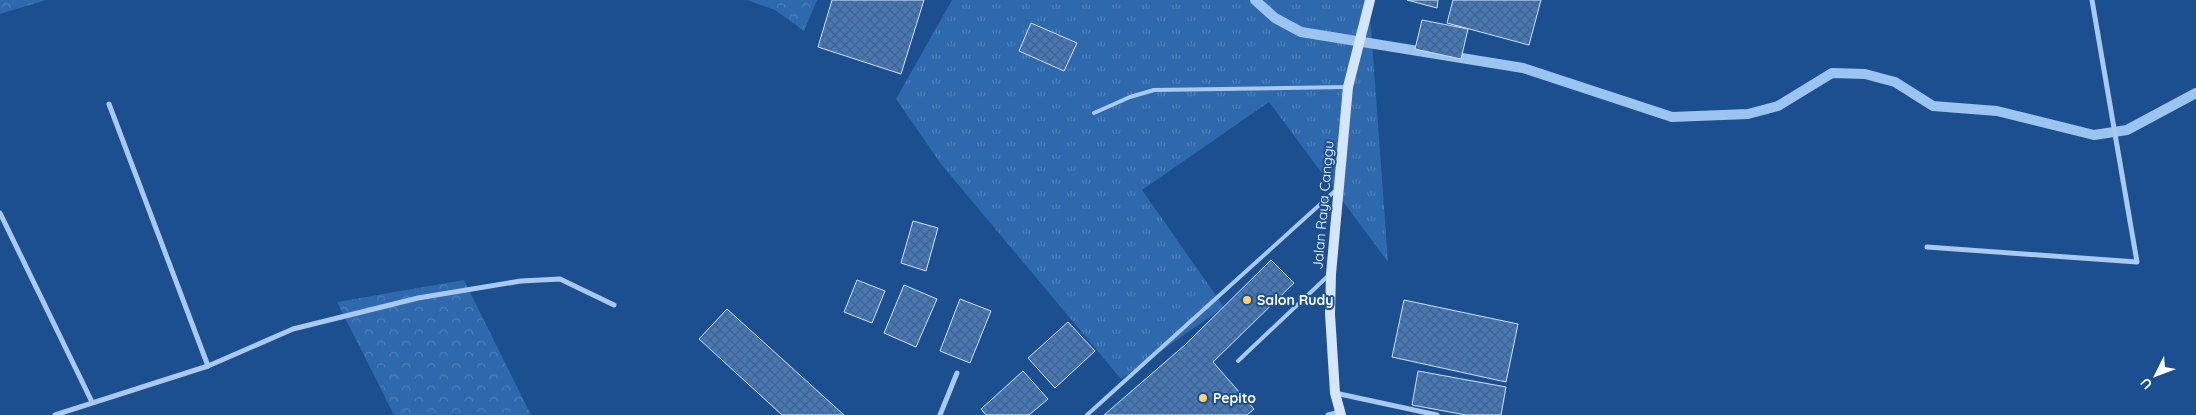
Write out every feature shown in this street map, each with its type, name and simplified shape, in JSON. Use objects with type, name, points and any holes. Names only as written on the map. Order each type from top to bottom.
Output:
[{"type":"main road","name":"Jalan Raya Canggu","points":[[1341,414],[1335,393],[1330,314],[1331,274],[1348,87],[1370,0]]},
{"type":"street","points":[[1927,247],[2138,262],[2092,0]]},
{"type":"street","points":[[109,104],[208,366]]},
{"type":"street","points":[[0,213],[92,402]]},
{"type":"street","points":[[55,415],[208,366],[294,330],[418,298],[521,281],[560,279],[614,305]]},
{"type":"street","points":[[940,415],[956,373]]},
{"type":"street","points":[[1335,393],[1437,415]]},
{"type":"street","points":[[1328,415],[1341,414]]},
{"type":"lane","points":[[1094,113],[1130,97],[1154,90],[1348,87]]},
{"type":"lane","points":[[1087,415],[1338,188]]},
{"type":"lane","points":[[1238,361],[1331,274]]},
{"type":"green space","points":[[0,0],[46,0],[0,14]]},
{"type":"green space","points":[[747,0],[817,0],[804,31],[775,10]]},
{"type":"green space","points":[[952,0],[1369,0],[1388,262],[1269,102],[1142,190],[1224,307],[1121,379],[941,164],[896,99]]},
{"type":"green space","points":[[464,280],[531,415],[394,415],[337,302]]},
{"type":"building","points":[[832,0],[924,0],[901,74],[818,47]]},
{"type":"building","points":[[1407,0],[1438,0],[1437,8]]},
{"type":"building","points":[[1453,0],[1541,0],[1529,45],[1447,23]]},
{"type":"building","points":[[1422,20],[1468,29],[1461,59],[1415,49]]},
{"type":"building","points":[[1031,23],[1077,43],[1064,71],[1019,51]]},
{"type":"building","points":[[913,221],[938,228],[926,271],[901,263]]},
{"type":"building","points":[[1271,260],[1294,283],[1213,362],[1254,409],[1247,415],[1104,415],[1186,344]]},
{"type":"building","points":[[857,280],[885,291],[872,323],[844,312]]},
{"type":"building","points":[[904,285],[937,299],[916,347],[884,333]]},
{"type":"building","points":[[960,299],[991,311],[970,363],[940,351]]},
{"type":"building","points":[[1404,300],[1518,324],[1506,382],[1392,357]]},
{"type":"building","points":[[727,309],[844,415],[782,415],[699,339]]},
{"type":"building","points":[[1068,322],[1095,351],[1055,388],[1028,358]]},
{"type":"building","points":[[1023,371],[1048,399],[1029,415],[986,415],[981,409]]},
{"type":"building","points":[[1418,371],[1506,387],[1501,415],[1466,415],[1412,405]]},
{"type":"waterway","points":[[1255,0],[1275,18],[1301,32],[1523,68],[1672,117],[1748,114],[1778,106],[1832,73],[1865,74],[1895,82],[1933,106],[1997,111],[2094,135],[2127,130],[2196,93]]},
{"type":"place","name":"Salon Rudy","points":[[1247,300]]},
{"type":"place","name":"Pepito","points":[[1203,398]]}]
